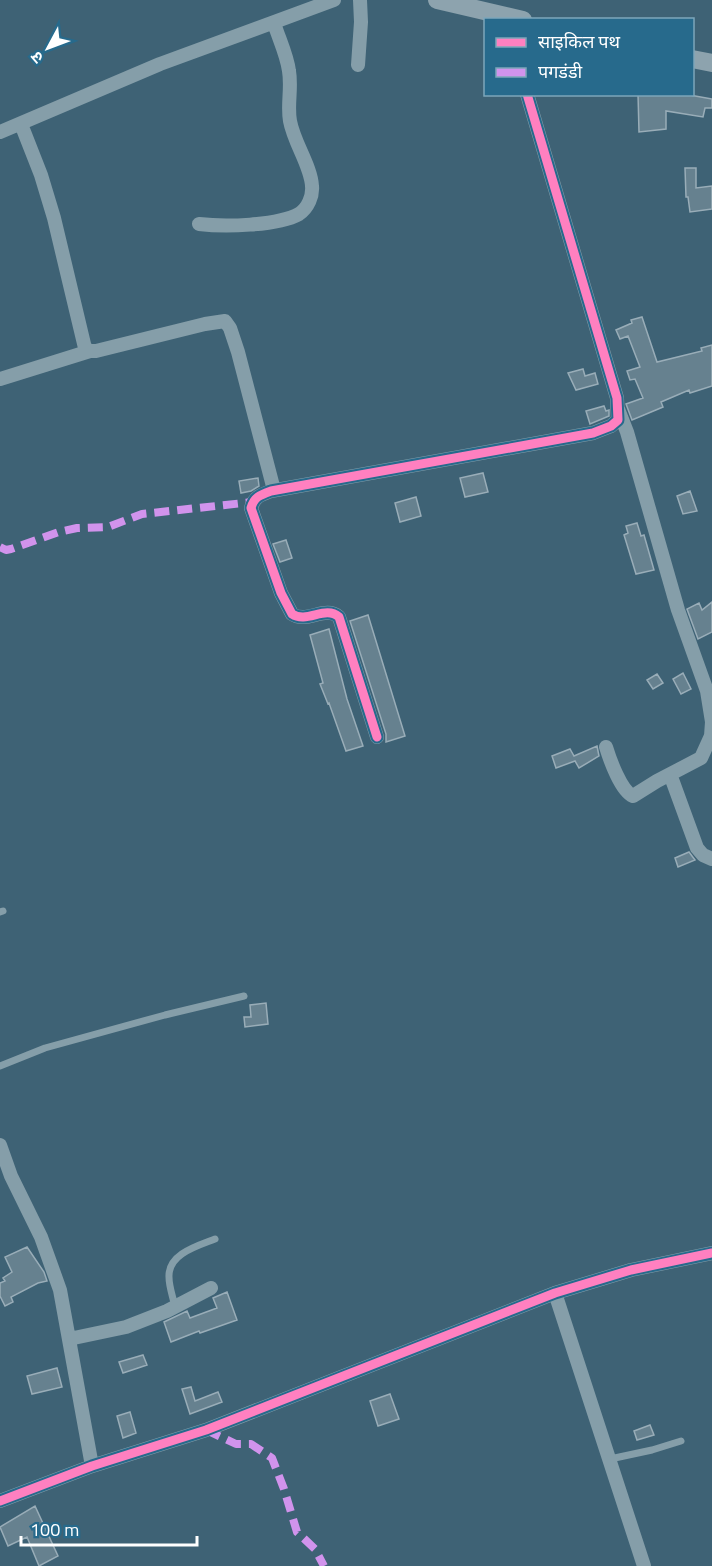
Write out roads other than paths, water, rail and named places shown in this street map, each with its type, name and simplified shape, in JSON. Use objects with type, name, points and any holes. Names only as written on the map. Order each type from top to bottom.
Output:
[{"type":"street","points":[[0,132],[160,64],[334,0]]},
{"type":"street","points":[[358,65],[362,22],[360,0]]},
{"type":"street","points":[[436,0],[514,18]]},
{"type":"street","points":[[199,224],[221,226],[284,219],[298,214],[310,199],[313,188],[311,177],[298,149],[289,118],[289,71],[274,23]]},
{"type":"street","points":[[694,59],[712,63]]},
{"type":"street","points":[[377,737],[339,617],[330,612],[297,617],[288,609],[251,508],[257,497],[274,490],[594,433],[611,426],[618,420],[617,398],[528,96]]},
{"type":"street","points":[[21,124],[41,175],[54,218],[82,342],[90,351]]},
{"type":"street","points":[[0,379],[90,351],[225,321],[230,328],[238,352],[274,490]]},
{"type":"street","points":[[606,747],[611,765],[627,793],[632,797],[670,774],[695,763],[704,755],[711,736],[710,706],[695,653],[678,610],[633,451],[618,407]]},
{"type":"street","points":[[670,774],[697,848],[703,855],[712,859]]},
{"type":"street","points":[[2,1154],[53,1268],[60,1290],[92,1466]]},
{"type":"street","points":[[0,1501],[92,1466],[206,1430],[558,1303],[631,1270],[712,1253]]},
{"type":"street","points":[[69,1339],[126,1327],[175,1307],[211,1288]]},
{"type":"street","points":[[558,1303],[644,1566]]},
{"type":"lane","points":[[0,1066],[45,1048],[244,996]]},
{"type":"lane","points":[[175,1307],[168,1276],[174,1260],[194,1247],[215,1239]]},
{"type":"lane","points":[[610,1459],[681,1441]]}]
